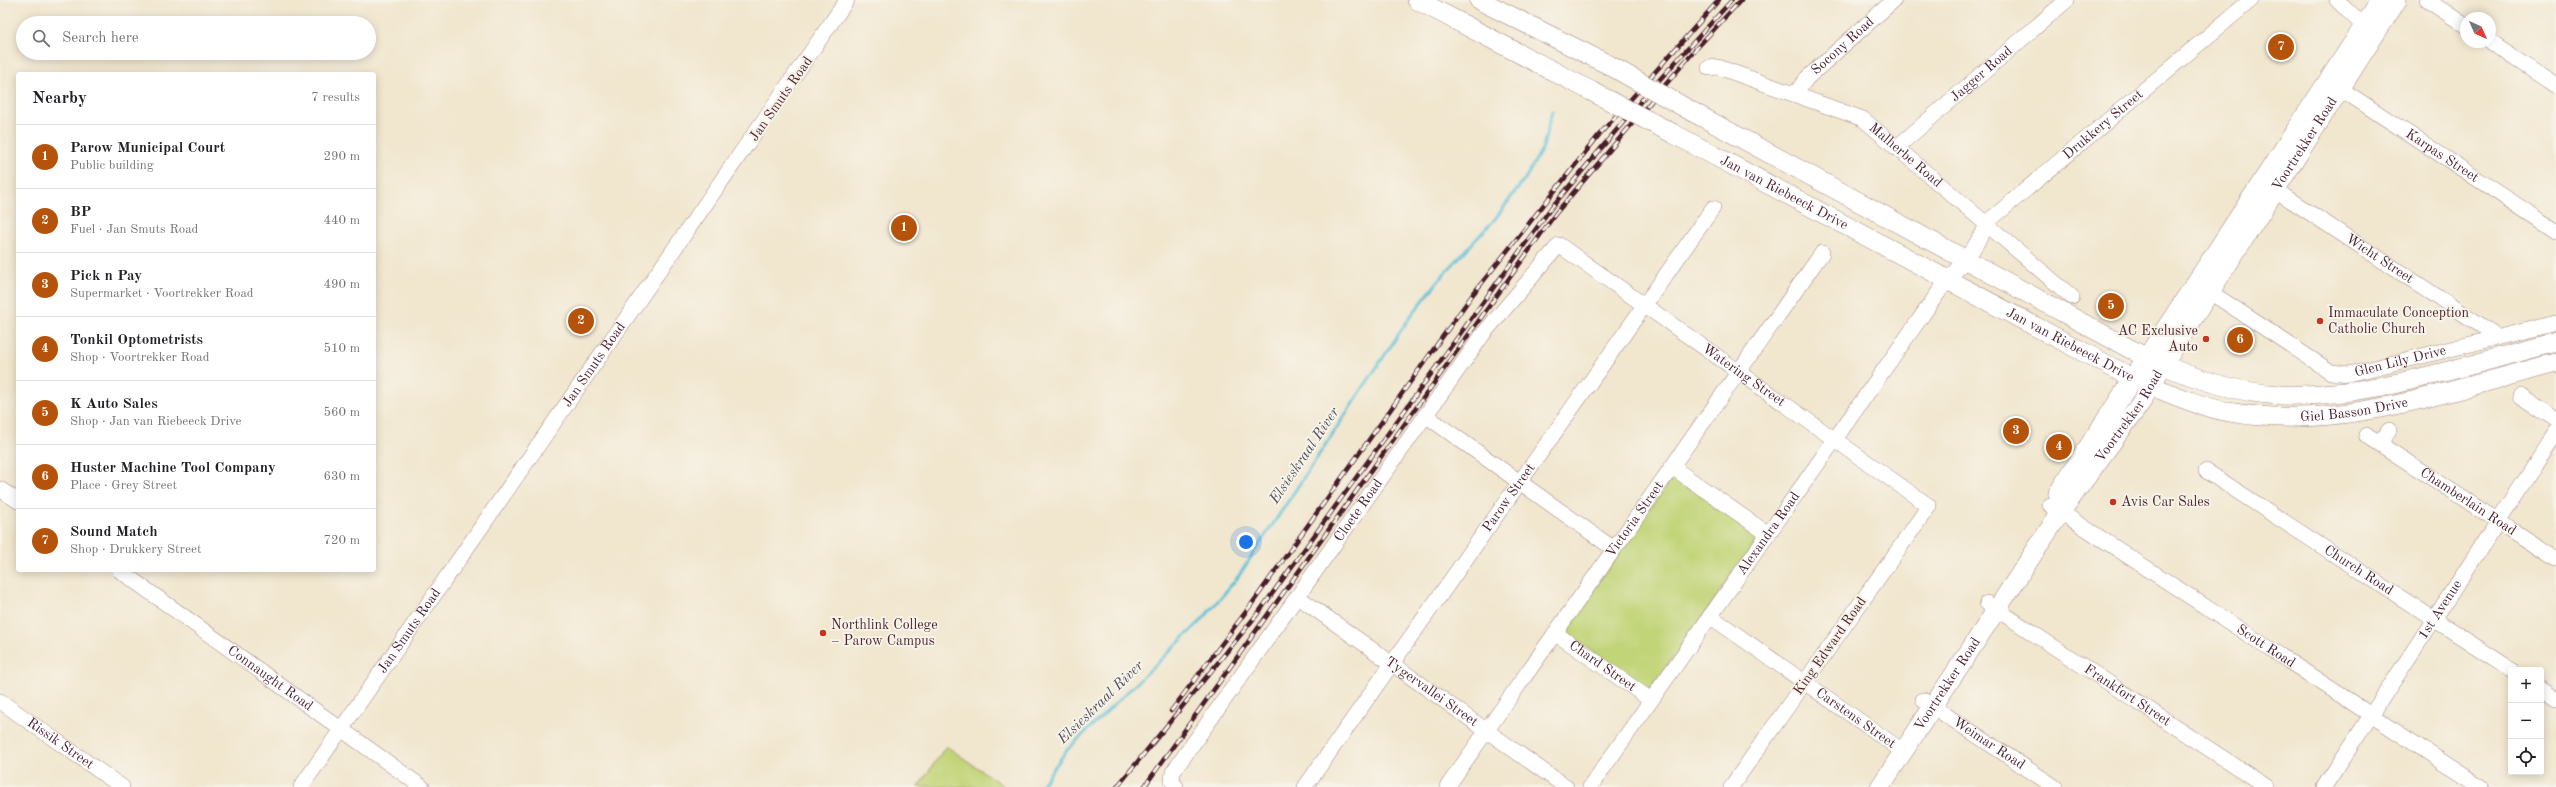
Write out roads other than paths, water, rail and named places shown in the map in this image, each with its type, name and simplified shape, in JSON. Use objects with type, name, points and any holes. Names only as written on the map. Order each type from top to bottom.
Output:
[{"type":"main road","name":"Jan van Riebeeck Drive","points":[[1417,0],[1672,133],[2142,383]]},
{"type":"main road","name":"Jan van Riebeeck Drive","points":[[1479,0],[1609,65],[1691,111],[2155,362]]},
{"type":"main road","name":"Voortrekker Road","points":[[2369,31],[2381,0]]},
{"type":"main road","name":"Voortrekker Road","points":[[2055,509],[2117,437],[2142,383],[2155,362],[2369,31],[2397,0]]},
{"type":"main road","name":"Voortrekker Road","points":[[2155,362],[2210,292],[2268,186]]},
{"type":"main road","name":"Giel Basson Drive","points":[[2155,362],[2224,387],[2279,395],[2311,395],[2401,381],[2556,342]]},
{"type":"main road","points":[[2086,451],[2094,427],[2115,392],[2112,380],[2089,355]]},
{"type":"main road","name":"Giel Basson Drive","points":[[2142,383],[2197,404],[2227,412],[2250,416],[2323,416],[2357,413],[2413,402],[2556,363]]},
{"type":"main road","name":"Voortrekker Road","points":[[1865,787],[1898,749],[1992,607],[2055,509],[2086,451],[2142,383]]},
{"type":"main road","name":"Voortrekker Road","points":[[1880,787],[1898,749]]},
{"type":"street","name":"Jan Smuts Road","points":[[301,787],[847,0]]},
{"type":"street","name":"Socony Road","points":[[1795,94],[1807,78],[1894,0]]},
{"type":"street","name":"Jagger Road","points":[[1896,148],[2067,0]]},
{"type":"street","name":"Drukkery Street","points":[[1948,281],[1965,259],[1990,219],[2251,0]]},
{"type":"street","points":[[2337,0],[2369,31]]},
{"type":"street","points":[[2427,0],[2460,22]]},
{"type":"street","points":[[2496,46],[2556,86]]},
{"type":"street","name":"Malherbe Road","points":[[1709,68],[1718,67],[1863,119],[1986,226],[2072,297]]},
{"type":"street","name":"Karpas Street","points":[[2334,84],[2556,231]]},
{"type":"street","name":"Wicht Street","points":[[2268,186],[2491,332],[2493,339]]},
{"type":"street","name":"Parow Street","points":[[1305,787],[1713,208]]},
{"type":"street","name":"Watering Street","points":[[1559,245],[1929,506]]},
{"type":"street","name":"Cloete Road","points":[[1174,786],[1173,772],[1298,597],[1425,415],[1484,333],[1559,245]]},
{"type":"street","name":"Victoria Street","points":[[1447,787],[1822,253]]},
{"type":"street","name":"Alexandra Road","points":[[1590,787],[1948,281]]},
{"type":"street","name":"Glen Lily Drive","points":[[2210,292],[2331,372],[2338,374],[2349,374],[2556,323]]},
{"type":"street","points":[[2520,396],[2556,420]]},
{"type":"street","points":[[1425,415],[1614,549]]},
{"type":"street","points":[[2380,444],[2389,430]]},
{"type":"street","name":"1st Avenue","points":[[2324,787],[2556,433]]},
{"type":"street","name":"Chamberlain Road","points":[[2366,435],[2556,559]]},
{"type":"street","points":[[1672,467],[1768,534]]},
{"type":"street","name":"Church Road","points":[[2206,472],[2508,667]]},
{"type":"street","points":[[0,489],[16,500]]},
{"type":"street","name":"King Edward Road","points":[[1731,787],[1929,506]]},
{"type":"street","name":"Scott Road","points":[[2055,509],[2481,787]]},
{"type":"street","name":"Connaught Road","points":[[122,572],[422,787]]},
{"type":"street","name":"Tygervallei Street","points":[[1298,597],[1566,787]]},
{"type":"street","name":"Frankfort Street","points":[[1992,607],[2267,787]]},
{"type":"street","name":"Carstens Street","points":[[1710,616],[1898,749]]},
{"type":"street","name":"Chard Street","points":[[1555,633],[1651,700]]},
{"type":"street","points":[[2544,691],[2556,699]]},
{"type":"street","name":"Rissik Street","points":[[0,701],[122,787]]},
{"type":"street","name":"Weimar Road","points":[[1928,704],[2056,787]]},
{"type":"waterway","name":"Elsieskraal River","points":[[1040,787],[1067,750],[1202,620],[1238,577],[1410,317],[1444,274],[1495,219],[1525,179],[1543,147],[1552,111]]},
{"type":"railway","points":[[1171,711],[1251,605],[1473,294],[1599,135],[1719,0]]},
{"type":"railway","points":[[1117,787],[1259,612],[1551,208],[1651,89],[1732,0]]},
{"type":"railway","points":[[1144,787],[1556,213],[1695,50],[1741,0]]},
{"type":"place","name":"Sound Match","points":[[2281,47]]},
{"type":"place","name":"Parow Municipal Court","points":[[904,228]]},
{"type":"place","name":"K Auto Sales","points":[[2111,306]]},
{"type":"place","name":"BP","points":[[581,321]]},
{"type":"place","name":"Immaculate Conception Catholic Church","points":[[2320,321]]},
{"type":"place","name":"AC Exclusive Auto","points":[[2206,339]]},
{"type":"place","name":"Huster Machine Tool Company","points":[[2240,340]]},
{"type":"place","name":"Pick n Pay","points":[[2016,431]]},
{"type":"place","name":"Tonkil Optometrists","points":[[2059,447]]},
{"type":"place","name":"Avis Car Sales","points":[[2113,502]]},
{"type":"place","name":"Northlink College – Parow Campus","points":[[823,633]]}]
